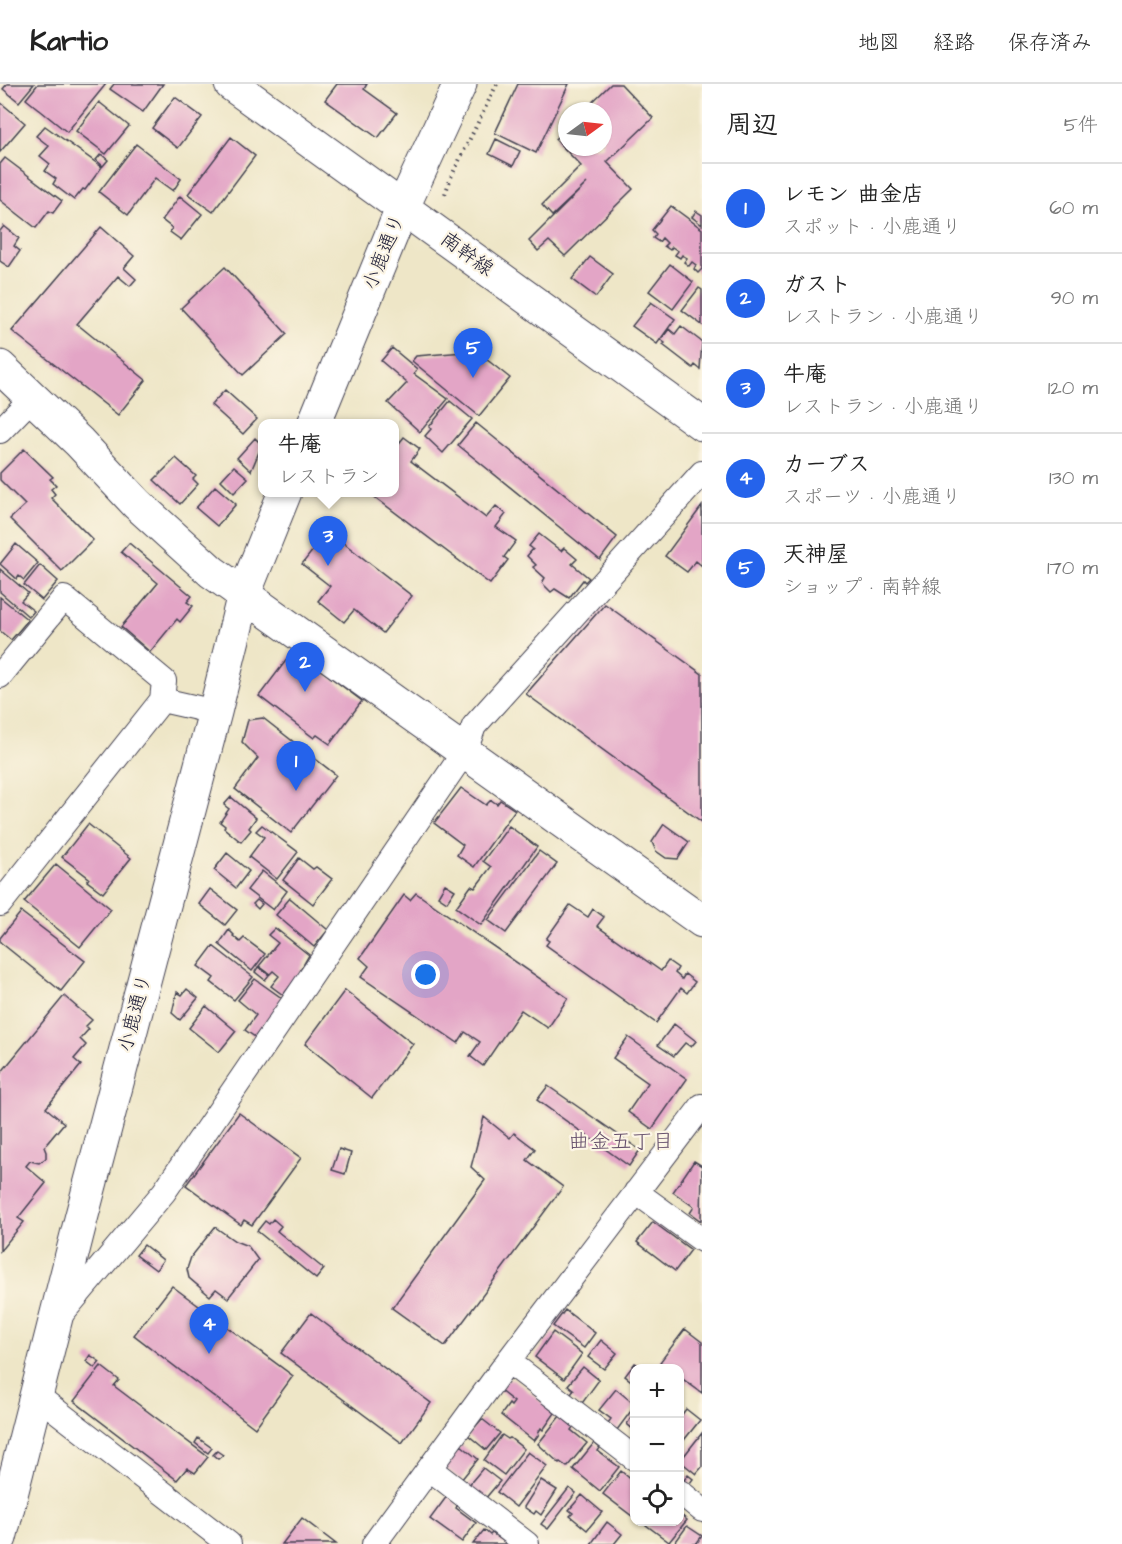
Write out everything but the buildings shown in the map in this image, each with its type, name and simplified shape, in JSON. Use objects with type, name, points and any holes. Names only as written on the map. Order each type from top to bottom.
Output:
[{"type":"street","name":"小鹿通り","points":[[316,419],[402,208],[460,84]]},
{"type":"street","name":"南幹線","points":[[241,87],[402,208],[702,424]]},
{"type":"street","points":[[0,367],[180,544],[212,572],[702,921]]},
{"type":"street","points":[[0,431],[33,398]]},
{"type":"street","points":[[54,1324],[164,1192],[465,751],[474,726],[702,474]]},
{"type":"street","name":"小鹿通り","points":[[0,1538],[244,594],[283,497]]},
{"type":"street","points":[[0,676],[64,598],[164,681],[162,700],[0,904]]},
{"type":"street","points":[[162,700],[215,712]]},
{"type":"street","points":[[374,1544],[508,1360],[702,1106]]},
{"type":"street","points":[[636,1192],[702,1240]]},
{"type":"street","points":[[508,1360],[630,1455]]},
{"type":"street","points":[[36,1395],[229,1544]]},
{"type":"street","points":[[430,1469],[527,1544]]},
{"type":"street","points":[[684,1495],[702,1510]]},
{"type":"path","points":[[445,194],[497,84]]},
{"type":"place","name":"天神屋","points":[[473,378]]},
{"type":"place","name":"牛庵","points":[[328,566]]},
{"type":"place","name":"ガスト","points":[[305,692]]},
{"type":"place","name":"レモン 曲金店","points":[[296,791]]},
{"type":"place","name":"カーブス","points":[[209,1354]]},
{"type":"district","name":"曲金五丁目","points":[[621,1141]]}]
